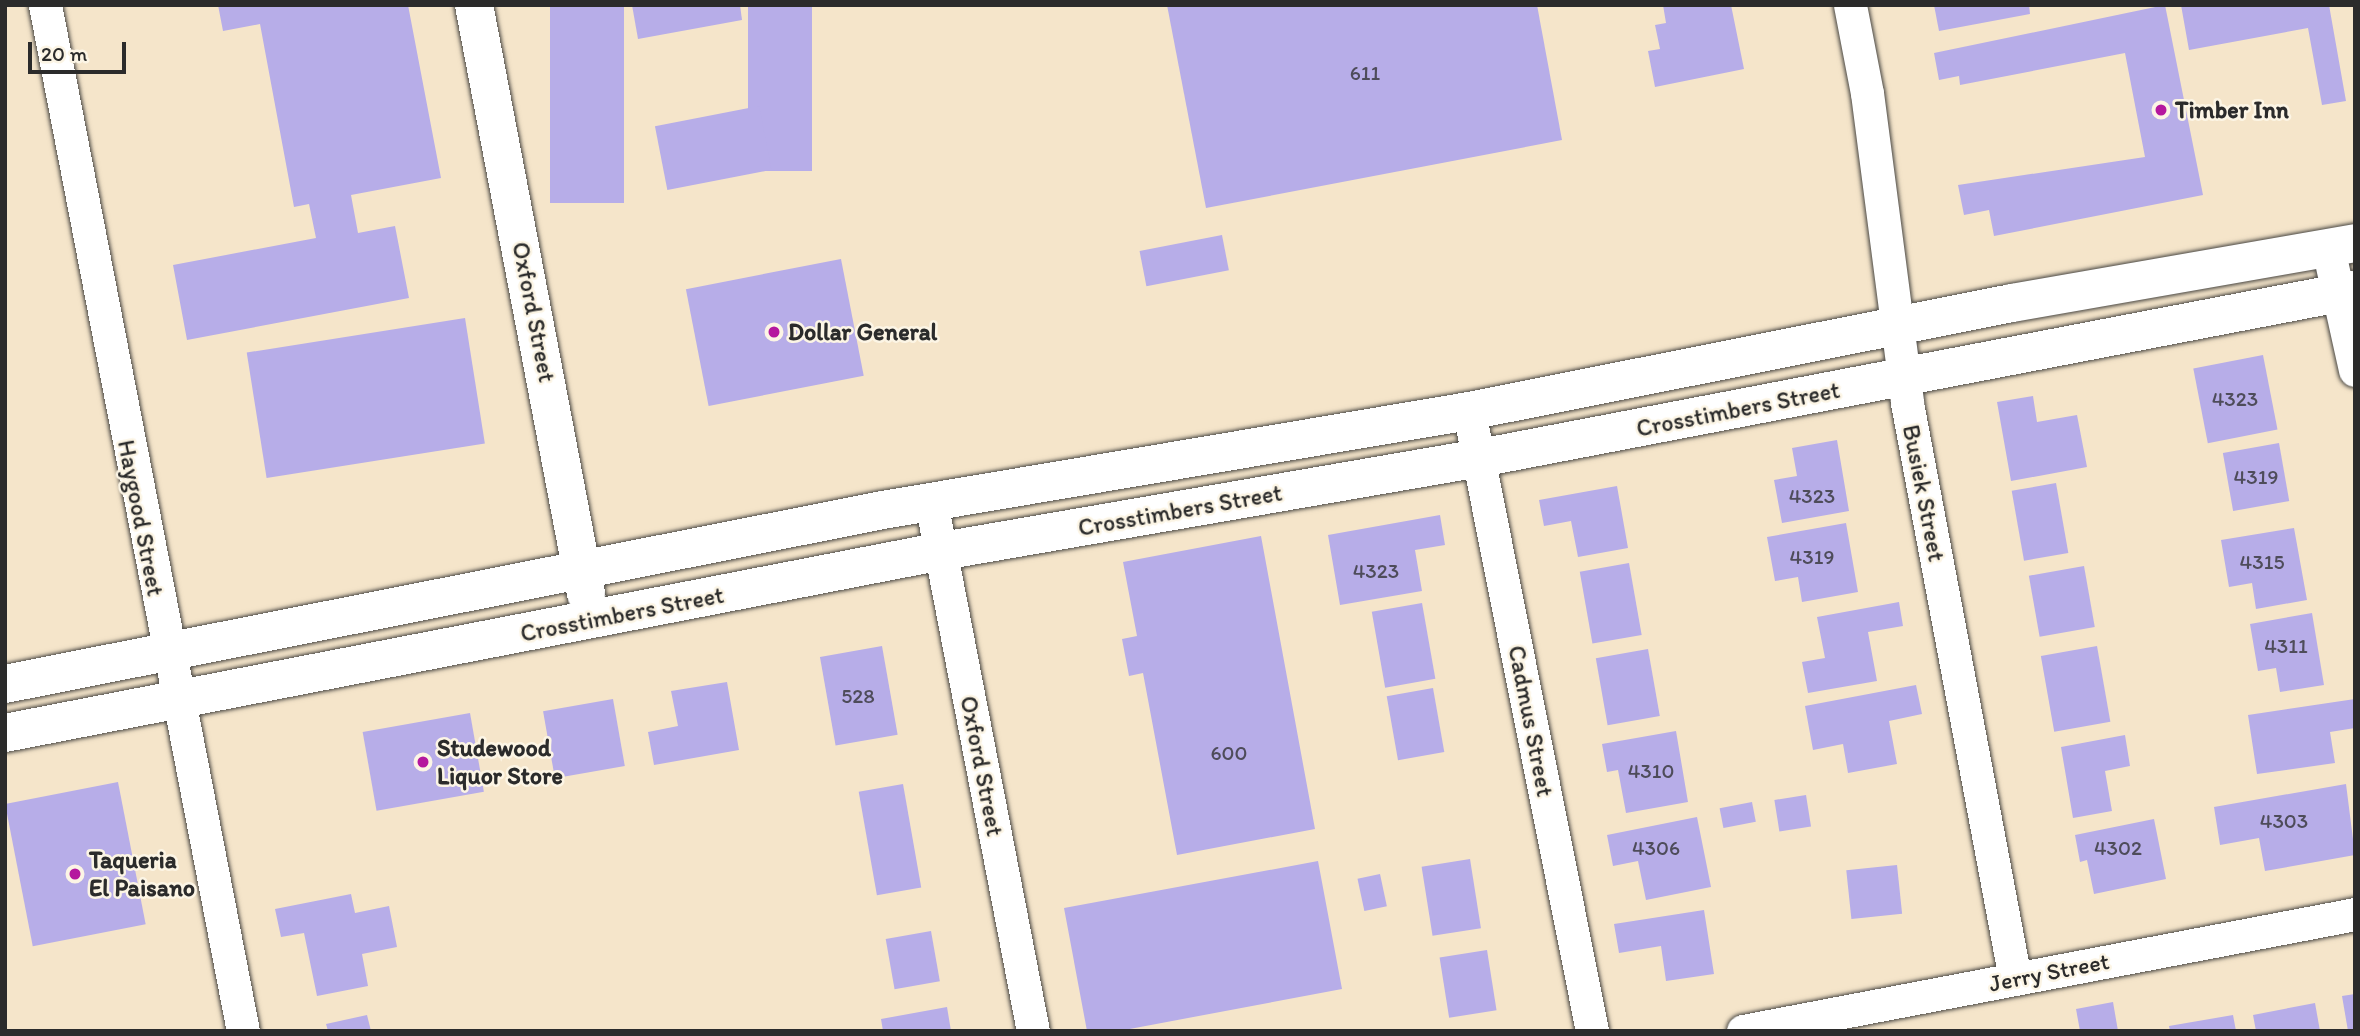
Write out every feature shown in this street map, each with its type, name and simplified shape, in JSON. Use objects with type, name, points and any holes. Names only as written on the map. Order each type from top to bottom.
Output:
[{"type":"main road","name":"Oxford Street","points":[[474,5],[591,620]]},
{"type":"main road","name":"Crosstimbers Street","points":[[5,684],[932,502],[1469,411],[1895,326],[2342,245]]},
{"type":"main road","name":"Crosstimbers Street","points":[[5,733],[177,703],[942,551],[1479,458],[2348,292]]},
{"type":"street","name":"Haygood Street","points":[[45,5],[167,654],[243,1031]]},
{"type":"street","name":"Busiek Street","points":[[1850,5],[1867,93],[1903,378],[2015,979]]},
{"type":"street","points":[[2342,245],[2355,370]]},
{"type":"street","name":"Cadmus Street","points":[[1469,411],[1592,1031]]},
{"type":"street","name":"Oxford Street","points":[[932,502],[1033,1031]]},
{"type":"street","name":"Jerry Street","points":[[1743,1031],[2355,914]]},
{"type":"building","points":[[218,5],[408,5],[441,178],[351,195],[358,233],[395,226],[409,298],[187,340],[173,265],[316,238],[309,204],[294,207],[260,24],[223,31]]},
{"type":"building","points":[[550,5],[624,5],[624,203],[550,203]]},
{"type":"building","points":[[632,5],[740,5],[742,20],[638,39]]},
{"type":"building","points":[[748,5],[812,5],[812,171],[748,171]]},
{"type":"building","points":[[1167,5],[1537,5],[1562,140],[1206,208]]},
{"type":"building","points":[[1663,5],[1731,5],[1744,69],[1655,87],[1648,51],[1660,49],[1655,25],[1666,23]]},
{"type":"building","points":[[1934,5],[2029,5],[2030,14],[1939,31]]},
{"type":"building","name":"Timber Inn","points":[[2165,5],[2203,195],[1994,236],[1989,210],[1964,215],[1958,185],[2145,157],[2125,53],[1960,85],[1959,76],[1939,80],[1934,53]]},
{"type":"building","points":[[2181,5],[2329,5],[2346,101],[2322,105],[2308,28],[2189,50]]},
{"type":"building","points":[[759,106],[771,170],[667,190],[655,126]]},
{"type":"building","points":[[1222,235],[1229,270],[1146,286],[1140,251]]},
{"type":"building","name":"Dollar General","points":[[841,259],[864,376],[709,406],[686,289]]},
{"type":"building","points":[[465,318],[485,443],[267,478],[247,353]]},
{"type":"building","points":[[2263,355],[2278,430],[2208,443],[2193,369]]},
{"type":"building","points":[[2033,396],[2037,422],[2077,415],[2087,467],[2011,481],[1997,402]]},
{"type":"building","points":[[1837,440],[1849,511],[1782,523],[1774,480],[1797,476],[1792,448]]},
{"type":"building","points":[[2279,443],[2289,501],[2233,511],[2223,453]]},
{"type":"building","points":[[2056,483],[2068,553],[2024,561],[2012,491]]},
{"type":"building","points":[[1617,486],[1628,548],[1578,557],[1571,521],[1544,526],[1539,500]]},
{"type":"building","points":[[1440,515],[1445,545],[1415,550],[1422,591],[1340,605],[1328,535]]},
{"type":"building","points":[[1846,523],[1858,592],[1802,602],[1798,577],[1775,581],[1767,537]]},
{"type":"building","points":[[2294,528],[2307,600],[2256,609],[2252,583],[2229,587],[2221,540]]},
{"type":"building","points":[[1261,536],[1315,829],[1177,855],[1143,673],[1129,676],[1122,639],[1137,636],[1123,562]]},
{"type":"building","points":[[1629,563],[1642,635],[1592,644],[1580,572]]},
{"type":"building","points":[[2084,566],[2095,627],[2040,637],[2029,576]]},
{"type":"building","points":[[1899,602],[1903,626],[1868,632],[1877,681],[1808,693],[1802,662],[1825,658],[1817,617]]},
{"type":"building","points":[[1422,603],[1435,679],[1385,688],[1372,612]]},
{"type":"building","points":[[2312,613],[2324,685],[2280,692],[2276,668],[2258,671],[2250,624]]},
{"type":"building","points":[[882,646],[898,735],[836,746],[820,657]]},
{"type":"building","points":[[2097,646],[2110,722],[2054,732],[2041,656]]},
{"type":"building","points":[[1648,649],[1660,716],[1608,725],[1596,658]]},
{"type":"building","points":[[727,682],[739,750],[654,765],[648,732],[678,726],[671,691]]},
{"type":"building","points":[[1916,685],[1922,714],[1889,721],[1897,764],[1848,773],[1843,744],[1813,750],[1805,706]]},
{"type":"building","points":[[1433,688],[1444,752],[1398,760],[1387,696]]},
{"type":"building","points":[[613,699],[625,766],[555,778],[543,711]]},
{"type":"building","points":[[2355,699],[2355,728],[2330,732],[2335,763],[2257,774],[2248,715]]},
{"type":"building","name":"Studewood Liquor Store","points":[[470,713],[484,792],[377,811],[363,732]]},
{"type":"building","points":[[1676,731],[1688,802],[1626,813],[1618,770],[1607,772],[1602,744]]},
{"type":"building","points":[[2125,735],[2130,766],[2105,771],[2112,811],[2073,818],[2061,747]]},
{"type":"building","name":"Taqueria El Paisano","points":[[118,782],[146,924],[33,946],[5,804]]},
{"type":"building","points":[[903,784],[921,887],[877,895],[859,792]]},
{"type":"building","points":[[2346,784],[2355,855],[2265,871],[2259,838],[2220,845],[2214,807]]},
{"type":"building","points":[[1806,795],[1811,827],[1779,832],[1774,800]]},
{"type":"building","points":[[1752,802],[1756,822],[1723,828],[1720,808]]},
{"type":"building","points":[[1697,817],[1711,887],[1646,900],[1638,861],[1613,866],[1607,835]]},
{"type":"building","points":[[2154,819],[2166,879],[2094,894],[2087,860],[2080,862],[2075,835]]},
{"type":"building","points":[[1470,859],[1481,928],[1433,936],[1422,867]]},
{"type":"building","points":[[1318,861],[1342,989],[1119,1031],[1087,1031],[1064,908]]},
{"type":"building","points":[[1897,865],[1902,914],[1851,919],[1846,870]]},
{"type":"building","points":[[1380,874],[1387,906],[1364,911],[1358,879]]},
{"type":"building","points":[[351,894],[355,913],[389,906],[397,947],[362,954],[368,986],[317,996],[304,933],[281,937],[275,909]]},
{"type":"building","points":[[1704,910],[1714,974],[1666,981],[1661,946],[1619,953],[1614,924]]},
{"type":"building","points":[[931,931],[940,981],[895,989],[886,939]]},
{"type":"building","points":[[1487,950],[1497,1010],[1449,1018],[1440,958]]},
{"type":"building","points":[[2355,994],[2355,1031],[2348,1031],[2342,996]]},
{"type":"building","points":[[2113,1002],[2118,1031],[2080,1031],[2076,1009]]},
{"type":"building","points":[[2315,1003],[2320,1031],[2256,1031],[2253,1015]]},
{"type":"building","points":[[947,1007],[951,1031],[883,1031],[881,1019]]},
{"type":"building","points":[[367,1015],[371,1031],[328,1031],[326,1024]]},
{"type":"building","points":[[2233,1015],[2236,1031],[2170,1031],[2169,1026]]},
{"type":"place","name":"Timber Inn","points":[[2161,110]]},
{"type":"place","name":"Dollar General","points":[[774,332]]},
{"type":"place","name":"Studewood Liquor Store","points":[[423,762]]},
{"type":"place","name":"Taqueria El Paisano","points":[[75,874]]}]
